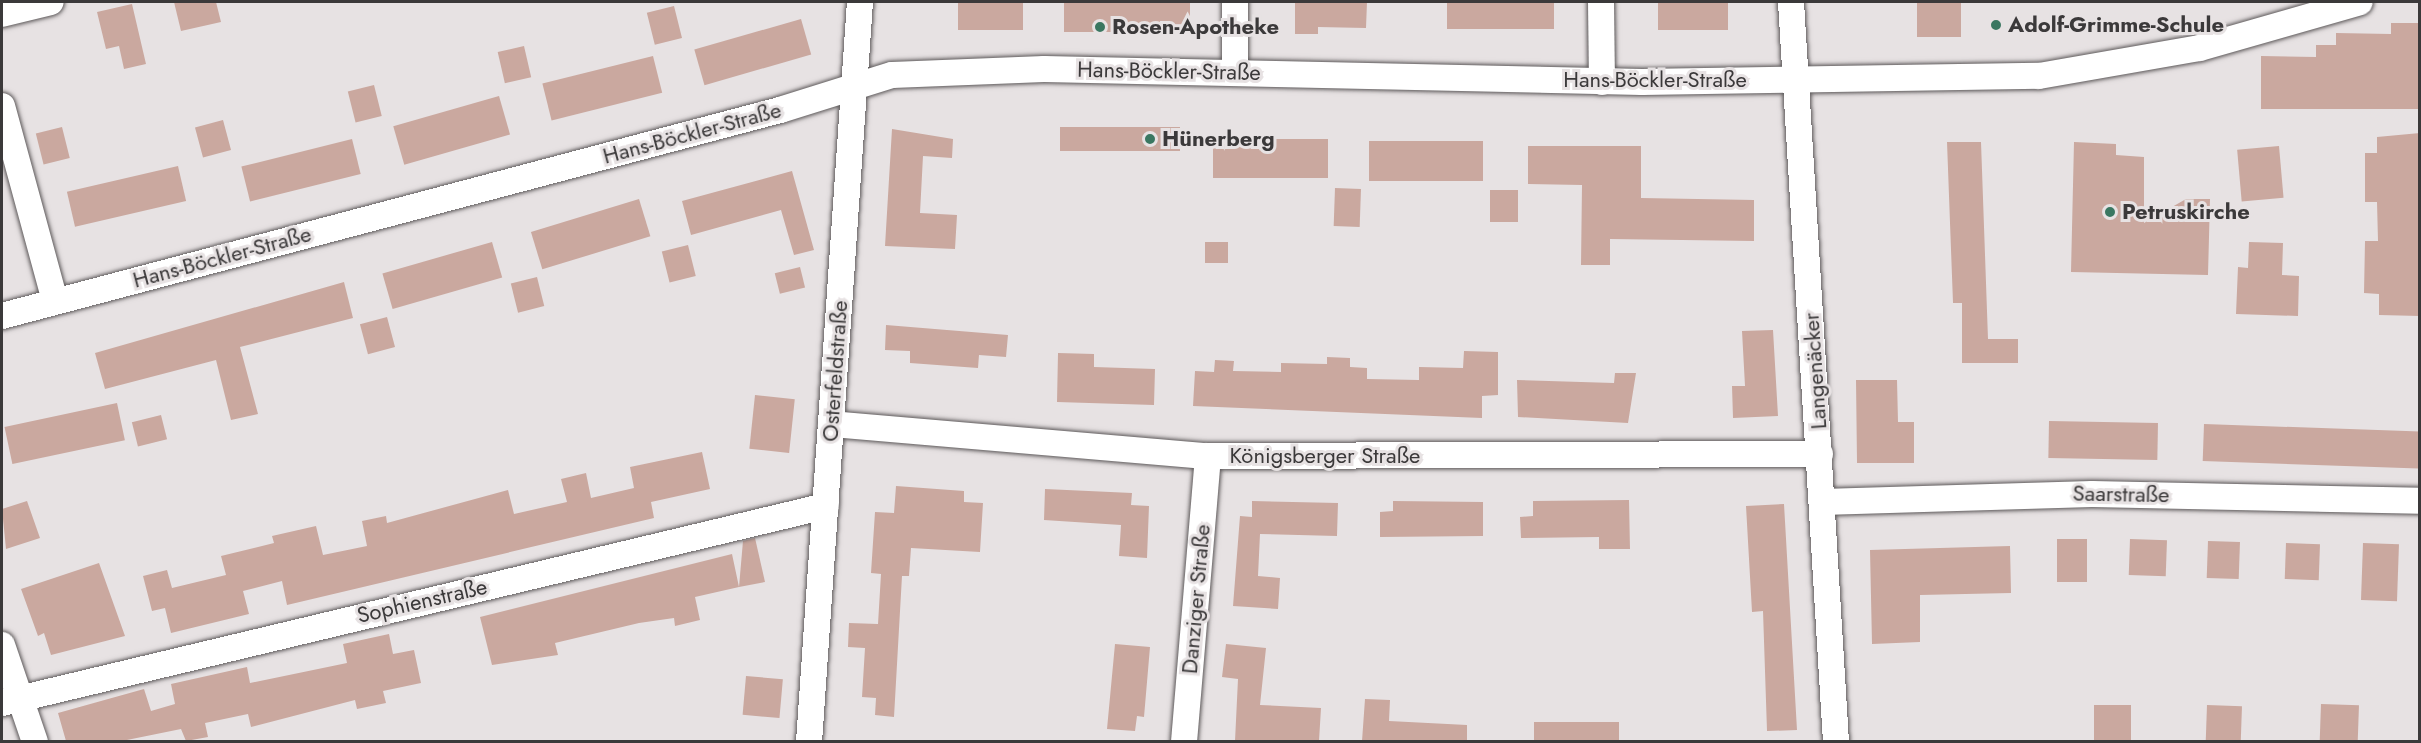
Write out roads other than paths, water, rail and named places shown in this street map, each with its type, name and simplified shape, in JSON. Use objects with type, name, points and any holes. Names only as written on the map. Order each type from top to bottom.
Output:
[{"type":"street","points":[[2,14],[51,2]]},
{"type":"street","name":"Osterfeldstraße","points":[[809,741],[860,2]]},
{"type":"street","points":[[1234,72],[1235,2]]},
{"type":"street","points":[[1601,2],[1602,82]]},
{"type":"street","name":"Langenäcker","points":[[1791,2],[1836,741]]},
{"type":"street","name":"Hans-Böckler-Straße","points":[[2,316],[892,75],[1044,69],[1602,82],[2039,76],[2200,48],[2360,2]]},
{"type":"street","points":[[2,106],[55,301]]},
{"type":"street","name":"Königsberger Straße","points":[[831,424],[1208,456],[1820,454]]},
{"type":"street","name":"Danziger Straße","points":[[1184,741],[1208,456]]},
{"type":"street","name":"Saarstraße","points":[[1822,502],[2049,494],[2420,501]]},
{"type":"street","name":"Sophienstraße","points":[[10,699],[826,506]]},
{"type":"street","points":[[2,645],[10,699],[35,741]]},
{"type":"place","name":"Adolf-Grimme-Schule","points":[[1996,25]]},
{"type":"place","name":"Rosen-Apotheke","points":[[1100,27]]},
{"type":"place","name":"Hünerberg","points":[[1150,139]]},
{"type":"place","name":"Petruskirche","points":[[2110,212]]}]
